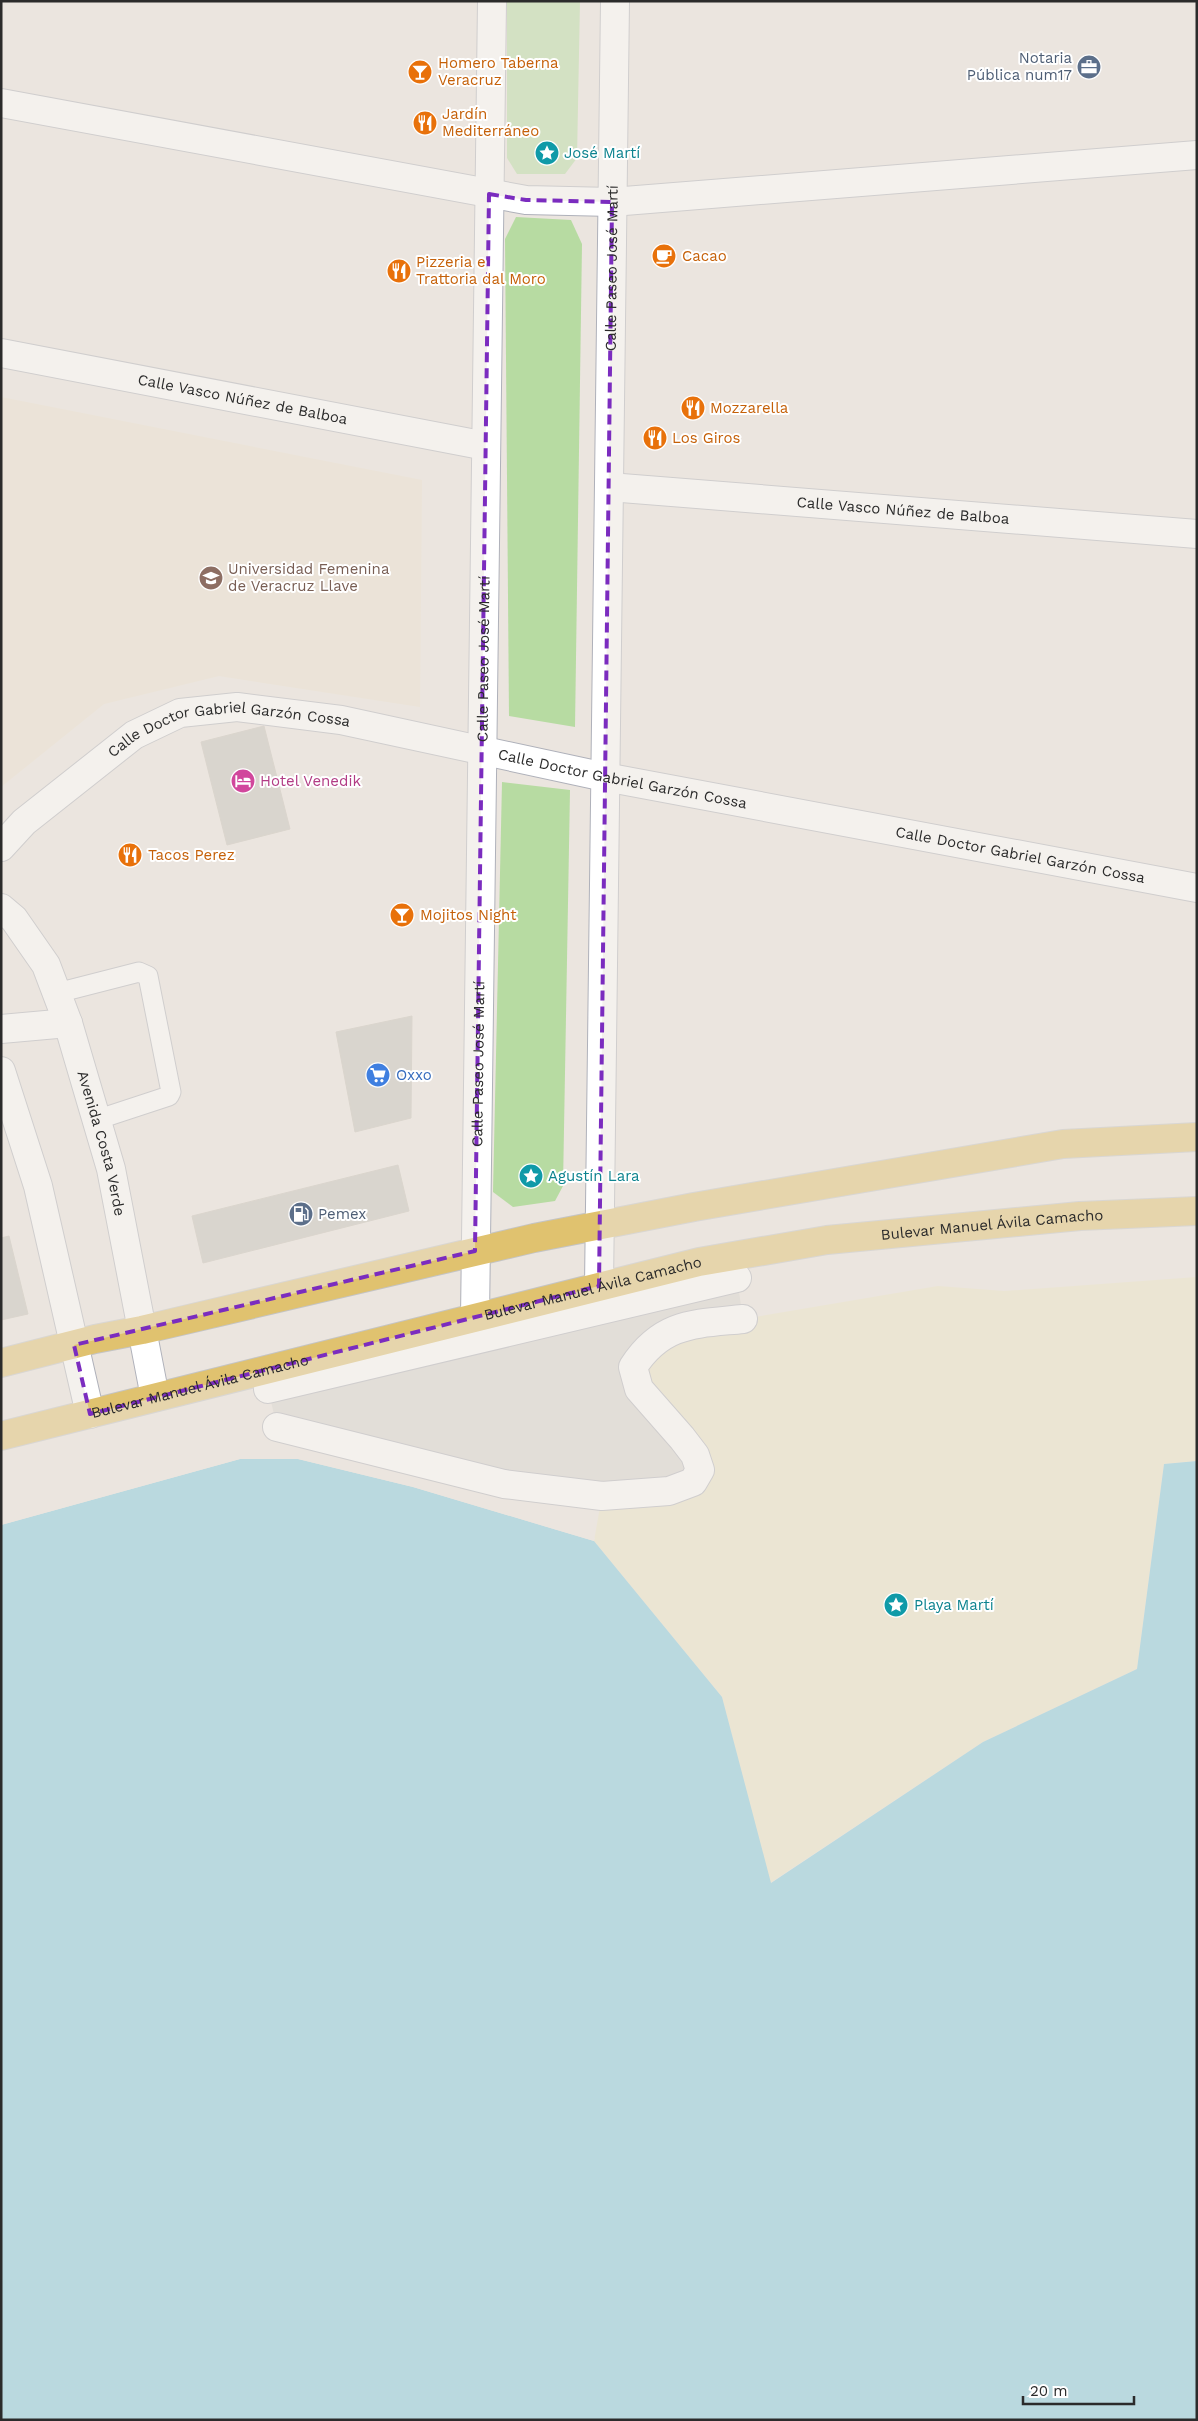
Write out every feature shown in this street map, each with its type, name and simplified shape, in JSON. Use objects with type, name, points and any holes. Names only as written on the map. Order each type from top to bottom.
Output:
[{"type":"main road","points":[[1,1364],[74,1345],[475,1251],[694,1207],[1063,1144],[1197,1137]]},
{"type":"main road","name":"Bulevar Manuel Ávila Camacho","points":[[1,1436],[699,1262],[827,1240],[1080,1216],[1197,1211]]},
{"type":"street","name":"Calle Paseo José Martí","points":[[475,1318],[492,1]]},
{"type":"street","name":"Calle Paseo José Martí","points":[[599,1286],[615,1]]},
{"type":"street","points":[[1,102],[526,200],[612,202],[1197,155]]},
{"type":"street","name":"Calle Vasco Núñez de Balboa","points":[[1,352],[486,446]]},
{"type":"street","name":"Calle Vasco Núñez de Balboa","points":[[609,487],[1197,534]]},
{"type":"street","name":"Calle Doctor Gabriel Garzón Cossa","points":[[1,847],[24,822],[134,734],[180,713],[237,707],[341,720],[482,749],[525,762],[1197,888]]},
{"type":"street","name":"Avenida Costa Verde","points":[[1,908],[14,919],[46,965],[68,1023],[111,1169],[155,1397]]},
{"type":"street","points":[[1,1029],[68,1023]]},
{"type":"street","points":[[1,1071],[38,1186],[90,1414]]},
{"type":"street","points":[[268,1389],[737,1278]]},
{"type":"street","points":[[277,1427],[504,1484],[602,1496],[669,1491],[693,1482],[700,1470],[695,1455],[639,1389],[633,1367],[644,1350],[659,1337],[693,1324],[743,1319]]},
{"type":"lane","points":[[57,993],[139,972],[148,976],[171,1092],[169,1096],[96,1120]]},
{"type":"highlighted area","points":[[489,194],[526,200],[612,202],[599,1286],[90,1414],[74,1345],[475,1251]]},
{"type":"shaded area","name":"Universidad Femenina de Veracruz Llave","points":[[1,397],[422,480],[420,707],[219,676],[104,704],[1,787]]},
{"type":"shaded area","points":[[737,1278],[743,1319],[693,1324],[633,1367],[700,1470],[602,1496],[277,1427],[268,1389]]},
{"type":"green space","points":[[507,1],[580,1],[577,158],[565,174],[517,174],[507,158]]},
{"type":"green space","points":[[516,217],[571,220],[582,244],[575,727],[509,716],[505,239]]},
{"type":"green space","points":[[502,782],[570,790],[563,1186],[555,1201],[513,1207],[493,1192]]},
{"type":"sand","name":"Playa Martí","points":[[1197,1277],[1197,1461],[1164,1464],[1137,1669],[983,1742],[770,1883],[722,1697],[594,1541],[602,1496],[639,1389],[644,1350],[743,1319],[938,1286],[1004,1291]]},
{"type":"water","points":[[240,1459],[298,1459],[413,1487],[594,1541],[722,1697],[771,1883],[983,1742],[1137,1669],[1164,1464],[1197,1461],[1197,2420],[1,2420],[1,1525]]},
{"type":"pier","points":[[298,1456],[414,1484],[595,1538],[594,1541],[413,1487],[298,1459],[240,1459],[1,1525],[1,1523],[240,1457]]},
{"type":"building","points":[[264,726],[290,829],[227,845],[201,742]]},
{"type":"building","name":"Oxxo","points":[[412,1016],[411,1118],[355,1132],[336,1032]]},
{"type":"building","name":"Pemex","points":[[398,1165],[409,1211],[203,1263],[192,1216]]},
{"type":"building","points":[[9,1236],[28,1314],[1,1320],[1,1238]]},
{"type":"place","name":"Notaria Pública num17","points":[[1089,67]]},
{"type":"place","name":"Homero Taberna Veracruz","points":[[420,72]]},
{"type":"place","name":"Jardín Mediterráneo","points":[[425,123]]},
{"type":"place","name":"José Martí","points":[[547,153]]},
{"type":"place","name":"Cacao","points":[[664,256]]},
{"type":"place","name":"Pizzeria e Trattoria dal Moro","points":[[399,271]]},
{"type":"place","name":"Mozzarella","points":[[693,408]]},
{"type":"place","name":"Los Giros","points":[[655,438]]},
{"type":"place","name":"Universidad Femenina de Veracruz Llave","points":[[211,578]]},
{"type":"place","name":"Hotel Venedik","points":[[243,781]]},
{"type":"place","name":"Tacos Perez","points":[[130,855]]},
{"type":"place","name":"Mojitos Night","points":[[402,915]]},
{"type":"place","name":"Oxxo","points":[[378,1075]]},
{"type":"place","name":"Agustín Lara","points":[[531,1176]]},
{"type":"place","name":"Pemex","points":[[301,1214]]},
{"type":"place","name":"Playa Martí","points":[[896,1605]]}]
